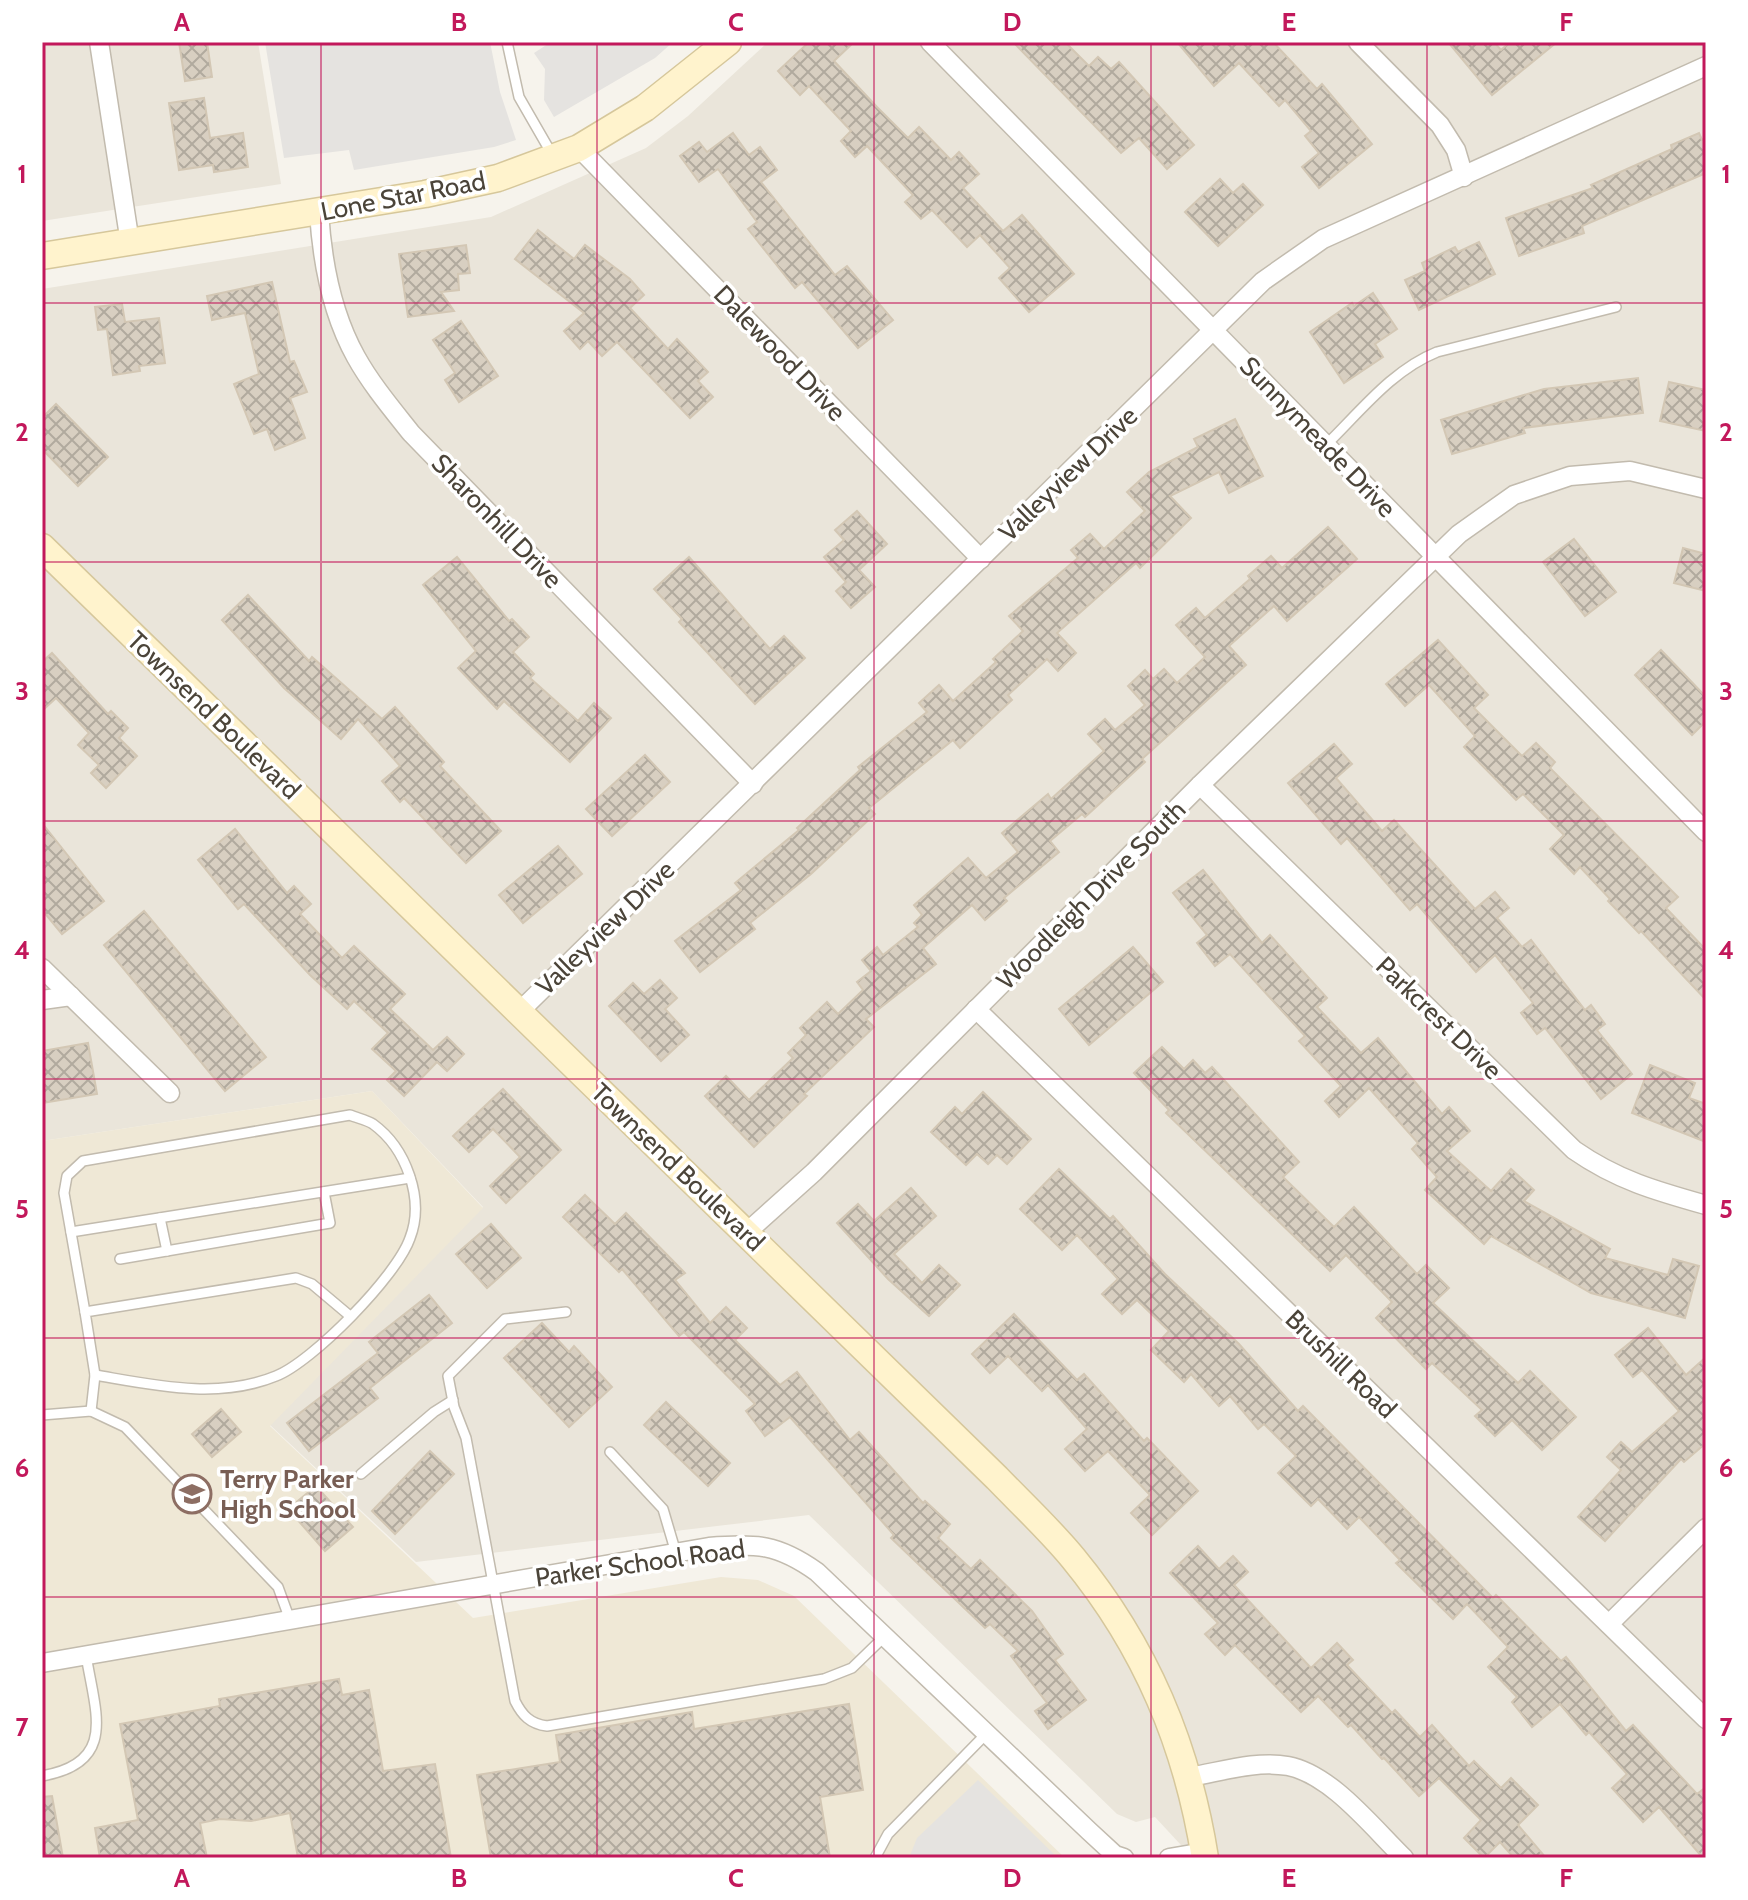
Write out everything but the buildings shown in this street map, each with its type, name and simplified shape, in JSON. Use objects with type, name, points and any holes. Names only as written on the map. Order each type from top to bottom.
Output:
[{"type":"street","points":[[99,42],[130,243]]},
{"type":"street","name":"Lone Star Road","points":[[42,256],[425,194],[498,178],[567,153],[645,108],[728,42]]},
{"type":"street","name":"Sunnymeade Drive","points":[[930,42],[1706,832]]},
{"type":"street","points":[[1358,42],[1440,125],[1456,150],[1464,177]]},
{"type":"street","name":"Valleyview Drive","points":[[519,1012],[1263,281],[1323,239],[1706,66]]},
{"type":"street","name":"Dalewood Drive","points":[[567,153],[981,559]]},
{"type":"street","name":"Sharonhill Drive","points":[[319,212],[322,247],[338,316],[355,357],[382,397],[411,433],[753,784]]},
{"type":"street","name":"Woodleigh Drive South","points":[[746,1233],[814,1172],[1200,785],[1459,534],[1514,495],[1570,476],[1630,471],[1706,489]]},
{"type":"street","name":"Townsend Boulevard","points":[[42,547],[997,1478],[1072,1557],[1142,1659],[1171,1723],[1189,1777],[1204,1855]]},
{"type":"street","name":"Parkcrest Drive","points":[[1200,785],[1574,1150],[1601,1169],[1635,1185],[1706,1205]]},
{"type":"street","points":[[42,968],[170,1093]]},
{"type":"street","points":[[42,1000],[71,996]]},
{"type":"street","name":"Brushill Road","points":[[976,1009],[1706,1719]]},
{"type":"street","points":[[1609,1624],[1706,1528]]},
{"type":"street","name":"Parker School Road","points":[[42,1663],[676,1553],[741,1545],[769,1548],[793,1555],[817,1572],[1089,1831],[1115,1855],[1124,1858]]},
{"type":"street","points":[[1189,1777],[1260,1765],[1289,1766],[1315,1776],[1334,1790],[1404,1858]]},
{"type":"street","points":[[1169,1858],[1204,1855]]},
{"type":"lane","points":[[507,42],[519,97],[567,153]]},
{"type":"lane","points":[[1326,445],[1397,376],[1420,359],[1448,349],[1616,307]]},
{"type":"lane","points":[[91,1411],[95,1375],[64,1193],[67,1176],[83,1161],[350,1115],[372,1123],[398,1150],[410,1178],[415,1210],[410,1239],[391,1270],[318,1349],[277,1376],[222,1389],[165,1387],[95,1375]]},
{"type":"lane","points":[[71,1232],[410,1178]]},
{"type":"lane","points":[[120,1259],[330,1223],[324,1192]]},
{"type":"lane","points":[[160,1218],[167,1251]]},
{"type":"lane","points":[[85,1312],[296,1278],[312,1284],[350,1316]]},
{"type":"lane","points":[[566,1312],[505,1319],[448,1376],[466,1438],[515,1701],[520,1712],[538,1725],[547,1726],[824,1679],[852,1668],[885,1636]]},
{"type":"lane","points":[[361,1474],[434,1412],[453,1400]]},
{"type":"lane","points":[[42,1415],[91,1411],[125,1427],[278,1587],[290,1620]]},
{"type":"lane","points":[[610,1452],[663,1509],[676,1553]]},
{"type":"lane","points":[[42,1776],[64,1772],[79,1764],[91,1751],[97,1733],[86,1655]]},
{"type":"lane","points":[[875,1858],[888,1834],[987,1733]]},
{"type":"shaded area","points":[[42,42],[258,42],[281,184],[42,221]]},
{"type":"shaded area","points":[[265,42],[490,42],[500,92],[516,140],[494,147],[354,170],[349,150],[284,158]]},
{"type":"shaded area","points":[[551,42],[673,42],[655,58],[554,117],[544,100],[545,69],[534,53]]},
{"type":"shaded area","points":[[768,42],[1706,42],[1706,1858],[1193,1858],[1155,1817],[1136,1822],[1117,1814],[809,1515],[416,1562],[270,1425],[483,1207],[372,1091],[42,1141],[42,289],[491,217],[646,148],[688,116]]},
{"type":"shaded area","name":"Terry Parker High School","points":[[372,1091],[483,1208],[270,1426],[473,1618],[721,1577],[758,1580],[794,1596],[1065,1858],[42,1858],[42,1141]]},
{"type":"shaded area","points":[[978,1780],[1058,1858],[909,1858],[917,1838]]},
{"type":"place","name":"Terry Parker High School","points":[[192,1494]]}]
